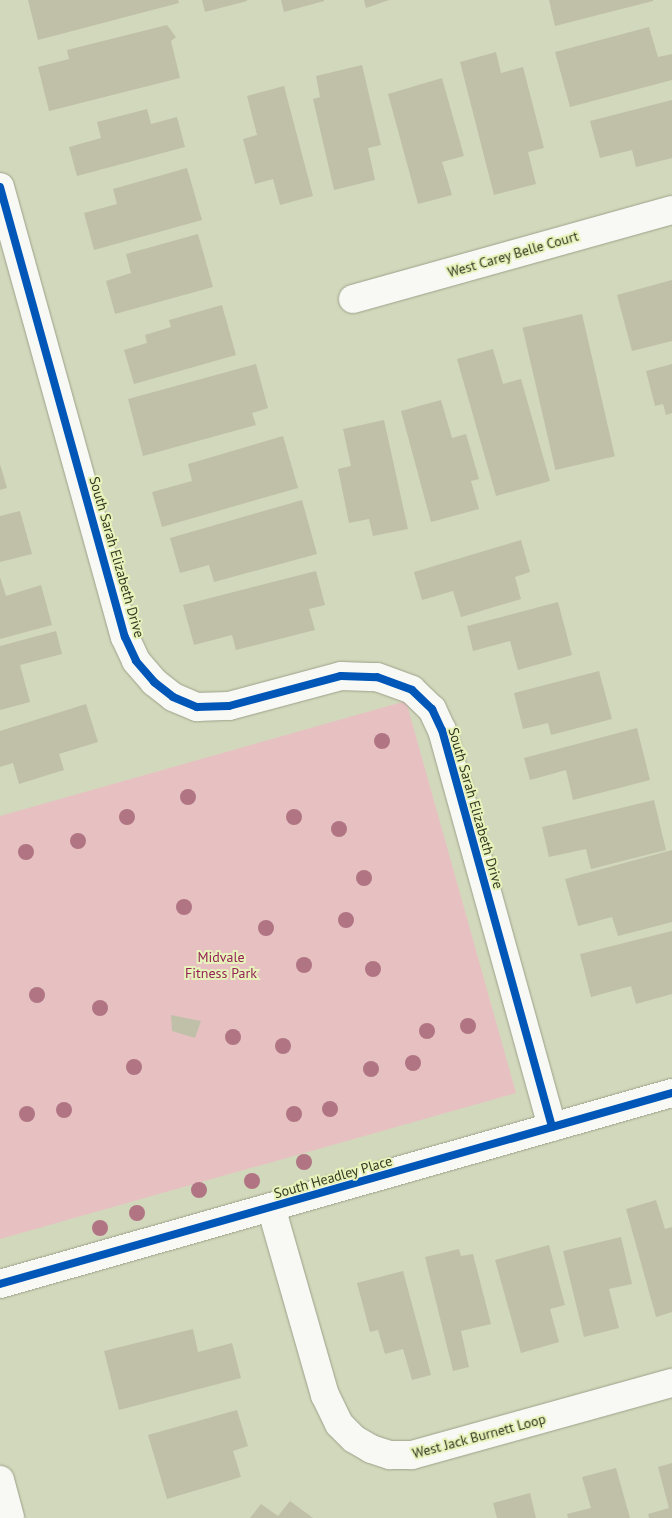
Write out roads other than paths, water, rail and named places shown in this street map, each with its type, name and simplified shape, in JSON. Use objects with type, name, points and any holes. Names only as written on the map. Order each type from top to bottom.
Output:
[{"type":"street","name":"South Sarah Elizabeth Drive","points":[[0,187],[125,637],[136,661],[160,687],[173,697],[197,707],[229,706],[341,676],[378,677],[412,690],[432,709],[442,730],[552,1127]]},
{"type":"street","name":"West Carey Belle Court","points":[[353,299],[672,210]]},
{"type":"street","name":"South Headley Place","points":[[0,1284],[672,1093]]},
{"type":"street","name":"West Jack Burnett Loop","points":[[271,1207],[324,1395],[339,1424],[354,1439],[371,1449],[390,1455],[412,1456],[672,1383]]},
{"type":"street","points":[[0,1480],[10,1518]]},
{"type":"park label","name":"Midvale Fitness Park","points":[[221,966]]}]
